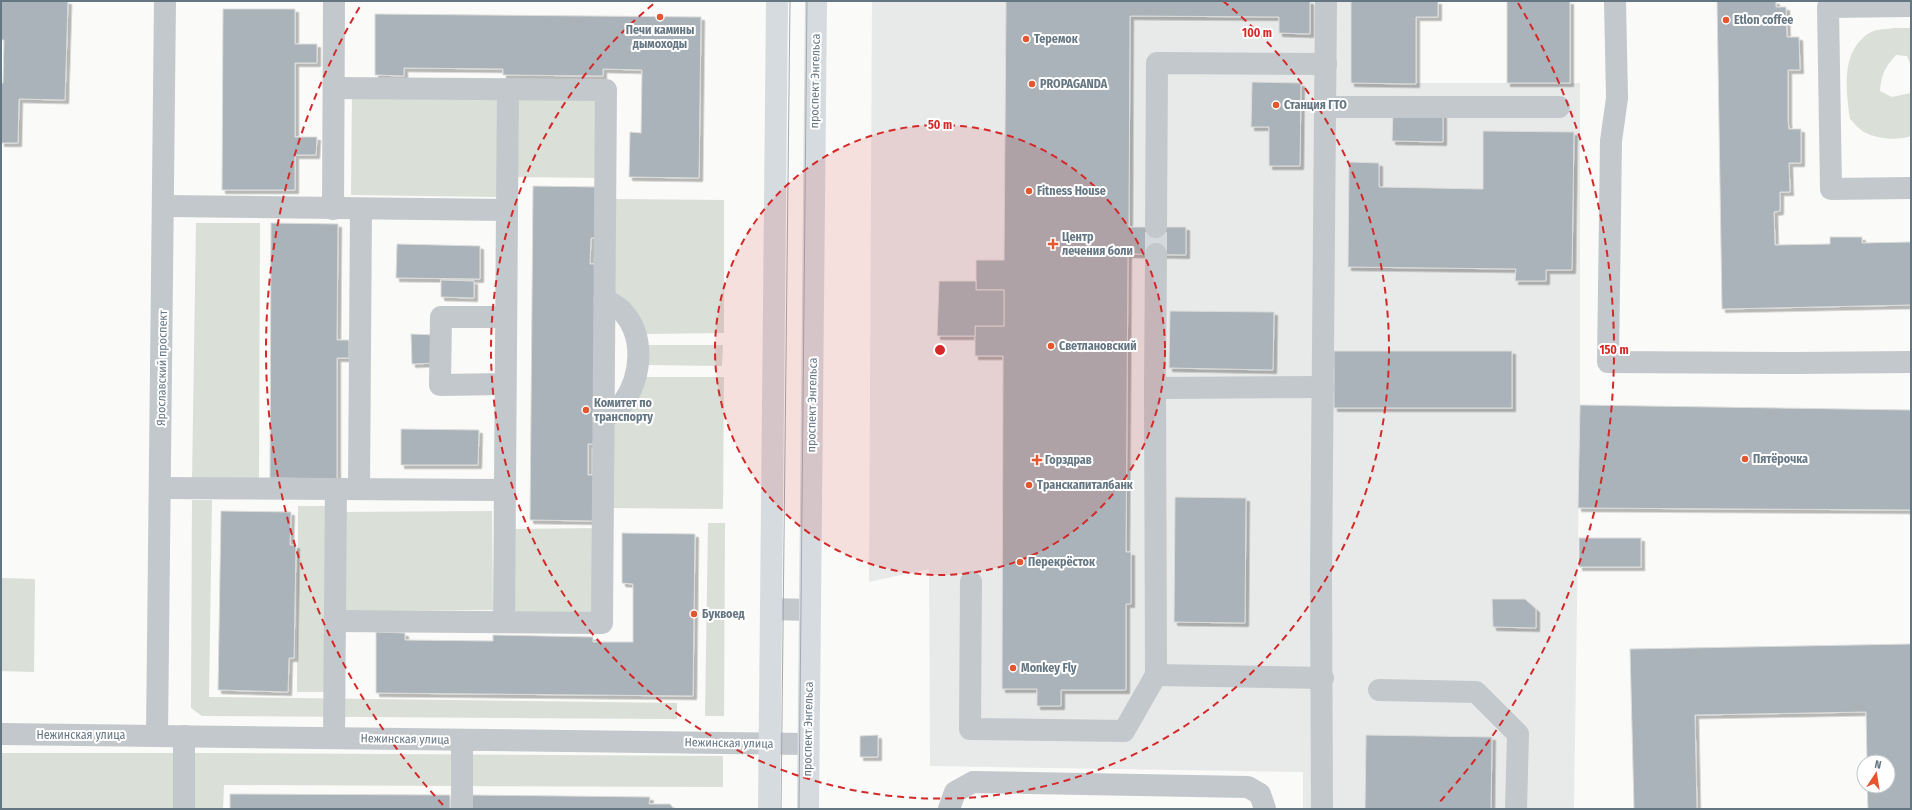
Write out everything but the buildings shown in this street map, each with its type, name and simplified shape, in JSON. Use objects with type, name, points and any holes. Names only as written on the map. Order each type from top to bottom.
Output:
[{"type":"main road","points":[[769,809],[778,1]]},
{"type":"main road","name":"проспект Энгельса","points":[[808,809],[816,1]]},
{"type":"street","name":"Ярославский проспект","points":[[157,735],[165,1]]},
{"type":"street","points":[[333,209],[334,1]]},
{"type":"street","points":[[1322,809],[1323,678],[1321,579],[1326,1]]},
{"type":"street","points":[[1615,1],[1617,98],[1611,141],[1608,362],[1911,362]]},
{"type":"street","points":[[1911,6],[1828,7],[1831,189],[1911,188]]},
{"type":"street","points":[[1156,227],[1158,63],[1326,64]]},
{"type":"street","points":[[334,88],[606,90],[602,623],[335,620]]},
{"type":"street","points":[[504,622],[508,89]]},
{"type":"street","points":[[1326,107],[1558,107]]},
{"type":"street","points":[[163,206],[506,210]]},
{"type":"street","points":[[359,489],[361,209]]},
{"type":"street","points":[[971,582],[970,729],[1124,731],[1156,675],[1156,254]]},
{"type":"street","points":[[603,419],[622,405],[632,388],[637,373],[638,339],[620,310],[604,299]]},
{"type":"street","points":[[505,384],[440,385],[441,317],[506,317]]},
{"type":"street","points":[[1155,388],[1323,387]]},
{"type":"street","points":[[160,488],[504,490]]},
{"type":"street","points":[[334,738],[336,489]]},
{"type":"street","points":[[771,609],[810,610]]},
{"type":"street","points":[[1156,675],[1323,678]]},
{"type":"street","points":[[1379,690],[1476,692],[1518,734],[1516,809]]},
{"type":"street","name":"Нежинская улица","points":[[1,734],[808,744]]},
{"type":"street","points":[[184,736],[184,809]]},
{"type":"street","points":[[462,740],[462,809]]},
{"type":"street","points":[[949,809],[955,792],[973,782],[1248,787],[1260,794],[1265,809]]},
{"type":"shaded area","points":[[872,1],[1351,1],[1351,83],[1580,83],[1580,405],[1574,809],[1303,809],[1303,772],[930,766],[929,569],[869,582]]},
{"type":"shaded area","points":[[1895,28],[1911,28],[1911,66],[1907,56],[1896,55],[1884,72],[1881,80],[1880,91],[1892,97],[1911,93],[1911,136],[1893,139],[1881,138],[1864,132],[1850,119],[1847,95],[1847,71],[1854,49],[1861,40],[1873,31]]},
{"type":"shaded area","points":[[508,89],[606,90],[605,178],[507,177]]},
{"type":"shaded area","points":[[352,96],[500,98],[499,197],[351,195]]},
{"type":"shaded area","points":[[613,199],[724,200],[724,333],[643,334],[612,291]]},
{"type":"shaded area","points":[[196,223],[260,223],[259,481],[192,480]]},
{"type":"shaded area","points":[[647,345],[723,345],[722,366],[647,365]]},
{"type":"shaded area","points":[[642,377],[724,377],[723,509],[611,508],[612,421]]},
{"type":"shaded area","points":[[192,500],[212,500],[209,697],[677,703],[677,719],[202,716],[191,708]]},
{"type":"shaded area","points":[[298,506],[330,506],[329,692],[297,692]]},
{"type":"shaded area","points":[[492,511],[493,610],[344,611],[343,512]]},
{"type":"shaded area","points":[[708,523],[725,523],[724,716],[705,716]]},
{"type":"shaded area","points":[[602,528],[602,623],[504,622],[504,529]]},
{"type":"shaded area","points":[[1,578],[35,579],[34,672],[1,671]]},
{"type":"shaded area","points":[[1,753],[174,753],[174,809],[1,809]]},
{"type":"shaded area","points":[[191,753],[723,756],[723,787],[224,785],[223,809],[191,809]]},
{"type":"tunnel","points":[[1156,227],[1156,254]]},
{"type":"tram line","points":[[781,809],[790,1]]},
{"type":"tram line","points":[[799,809],[807,1]]},
{"type":"place","name":"Печи камины дымоходы","points":[[660,17]]},
{"type":"place","name":"Etlon coffee","points":[[1726,20]]},
{"type":"place","name":"Теремок","points":[[1026,39]]},
{"type":"place","name":"PROPAGANDA","points":[[1032,84]]},
{"type":"place","name":"Станция ГТО","points":[[1276,105]]},
{"type":"place","name":"Fitness House","points":[[1029,191]]},
{"type":"place","name":"Центр лечения боли","points":[[1053,244]]},
{"type":"place","name":"Светлановский","points":[[1051,346]]},
{"type":"place","name":"Комитет по транспорту","points":[[586,410]]},
{"type":"place","name":"Пятёрочка","points":[[1745,459]]},
{"type":"place","name":"Горздрав","points":[[1037,460]]},
{"type":"place","name":"Транскапиталбанк","points":[[1029,485]]},
{"type":"place","name":"Перекрёсток","points":[[1020,562]]},
{"type":"place","name":"Буквоед","points":[[694,614]]},
{"type":"place","name":"Monkey Fly","points":[[1013,668]]}]
